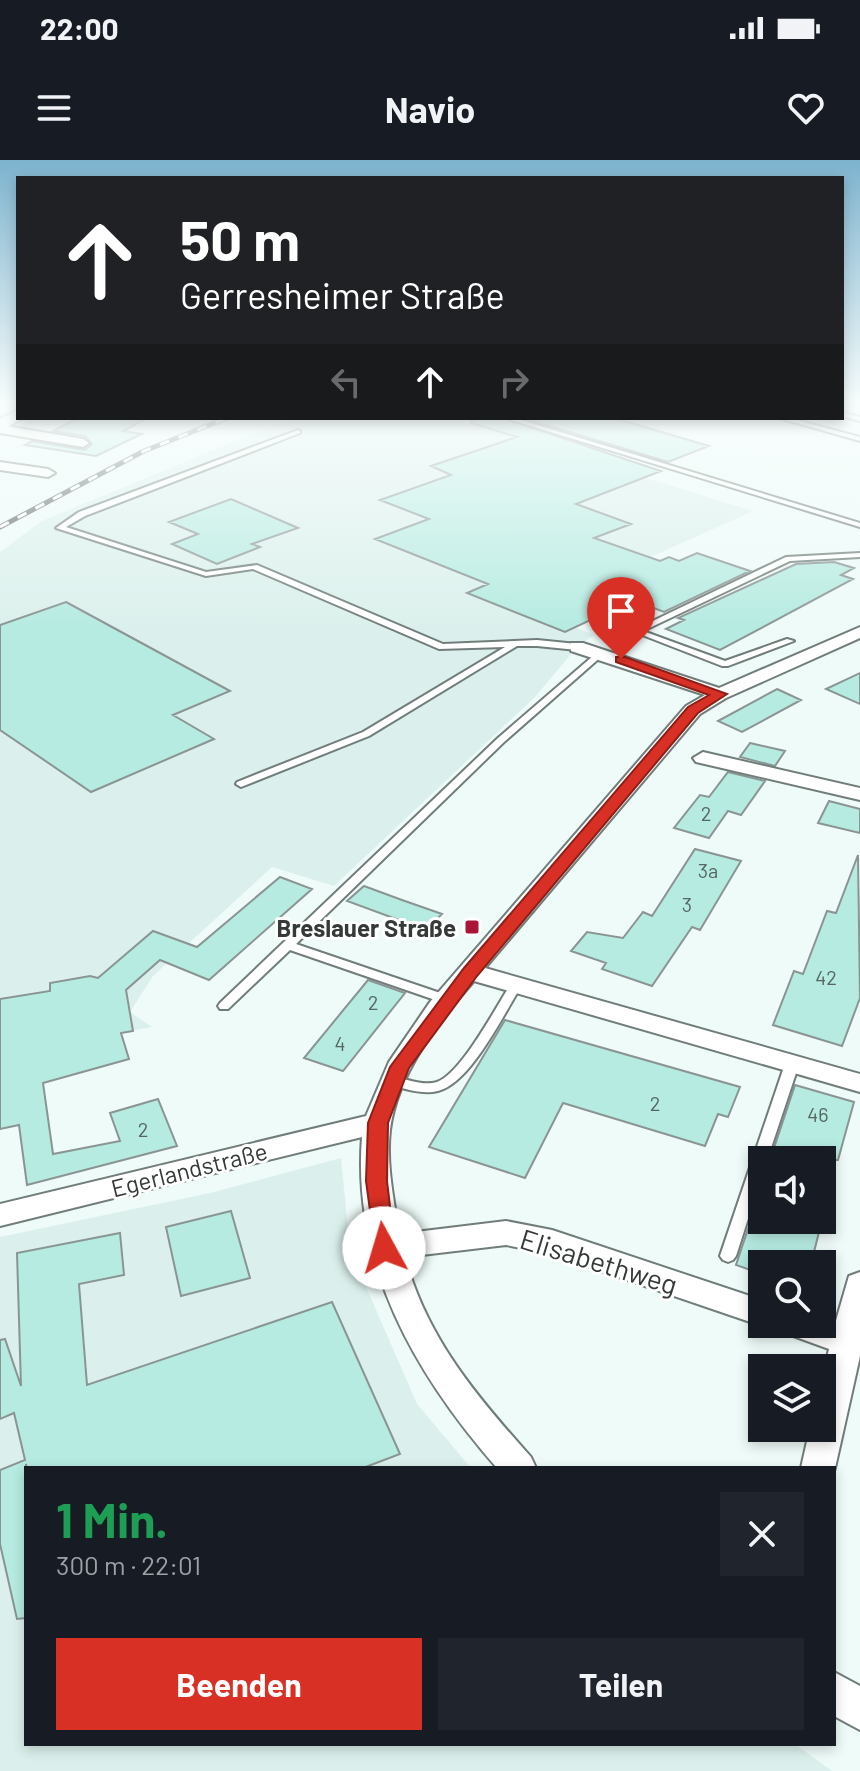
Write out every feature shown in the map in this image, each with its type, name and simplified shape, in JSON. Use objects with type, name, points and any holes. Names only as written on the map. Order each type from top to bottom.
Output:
[{"type":"street","points":[[517,1466],[464,1407],[422,1344],[384,1248],[377,1181],[378,1123],[397,1074],[470,972],[693,710],[720,694],[860,632]]},
{"type":"street","points":[[577,647],[720,694]]},
{"type":"street","points":[[703,758],[860,794]]},
{"type":"street","points":[[470,972],[860,1083]]},
{"type":"street","name":"Egerlandstraße","points":[[0,1215],[378,1123]]},
{"type":"street","name":"Elisabethweg","points":[[384,1248],[506,1233],[552,1242],[748,1308]]},
{"type":"street","points":[[819,1466],[850,1342],[860,1285]]},
{"type":"street","points":[[836,1337],[850,1342]]},
{"type":"street","points":[[836,1693],[860,1710]]},
{"type":"lane","points":[[176,478],[82,514],[60,528],[206,574],[254,567],[442,647],[516,644],[577,647]]},
{"type":"lane","points":[[706,478],[860,525]]},
{"type":"lane","points":[[790,641],[725,664],[636,631],[789,559],[860,555]]},
{"type":"lane","points":[[241,784],[366,734],[516,644]]},
{"type":"lane","points":[[224,1006],[501,740],[600,653]]},
{"type":"lane","points":[[288,945],[448,1000]]},
{"type":"lane","points":[[397,1074],[417,1087],[441,1087],[459,1074],[516,985]]},
{"type":"lane","points":[[728,1256],[792,1064]]},
{"type":"shaded area","points":[[146,478],[646,478],[753,511],[533,610],[594,635],[577,647],[535,697],[334,886],[272,867],[153,976],[130,1012],[152,1027],[0,1054],[0,552],[42,521]]},
{"type":"shaded area","points":[[341,1158],[350,1250],[417,1404],[469,1466],[24,1466],[24,1746],[798,1746],[832,1771],[0,1771],[0,1237],[210,1193]]},
{"type":"building","points":[[442,478],[643,478],[576,504],[631,524],[594,538],[660,561],[669,557],[679,561],[697,553],[750,571],[664,612],[633,600],[565,632],[467,593],[488,584],[375,539],[429,519],[380,500]]},
{"type":"building","points":[[231,499],[298,528],[252,544],[260,547],[217,564],[172,544],[198,534],[169,522]]},
{"type":"building","points":[[834,562],[854,568],[841,575],[853,579],[720,650],[666,629],[684,620],[678,618],[796,564]]},
{"type":"building","points":[[66,602],[230,691],[173,715],[214,739],[91,792],[0,730],[0,625]]},
{"type":"building","points":[[860,673],[860,704],[826,689]]},
{"type":"building","points":[[777,689],[801,700],[742,732],[718,721]]},
{"type":"building","points":[[750,743],[785,751],[775,766],[740,757]]},
{"type":"building","points":[[728,772],[765,781],[741,815],[728,811],[709,838],[674,828],[700,795],[709,797]]},
{"type":"building","points":[[829,801],[860,809],[860,833],[818,823]]},
{"type":"building","points":[[695,849],[741,861],[700,930],[692,927],[652,986],[602,969],[606,963],[571,951],[587,932],[623,938],[643,912],[652,916]]},
{"type":"building","points":[[858,855],[860,998],[842,1046],[773,1025],[794,971],[803,974],[827,911],[836,913]]},
{"type":"building","points":[[280,877],[312,889],[209,980],[160,960],[126,990],[133,1031],[121,1033],[129,1059],[43,1083],[53,1154],[120,1141],[110,1113],[158,1099],[177,1146],[27,1185],[19,1125],[0,1129],[0,999],[50,991],[50,983],[90,976],[98,978],[153,931],[197,947]]},
{"type":"building","points":[[364,886],[442,914],[426,930],[347,901]]},
{"type":"building","points":[[368,980],[405,993],[343,1071],[304,1058]]},
{"type":"building","points":[[505,1020],[740,1087],[728,1117],[718,1114],[705,1146],[563,1103],[525,1178],[429,1147]]},
{"type":"building","points":[[795,1085],[854,1102],[838,1160],[836,1146],[775,1146]]},
{"type":"building","points":[[231,1211],[250,1278],[181,1296],[166,1227]]},
{"type":"building","points":[[748,1229],[748,1234],[818,1234],[814,1250],[748,1250],[748,1269],[736,1265]]},
{"type":"building","points":[[120,1233],[124,1275],[79,1284],[87,1385],[332,1302],[400,1454],[368,1466],[26,1464],[24,1618],[17,1619],[0,1544],[0,1470],[25,1460],[14,1413],[0,1419],[0,1340],[5,1339],[21,1386],[17,1253]]},
{"type":"railway","points":[[0,527],[93,478]]},
{"type":"place","name":"Breslauer Straße","points":[[472,927]]},
{"type":"route","points":[[384,1248],[377,1181],[378,1123],[400,1067],[432,1019],[470,972],[693,710],[720,694],[621,659]]}]
